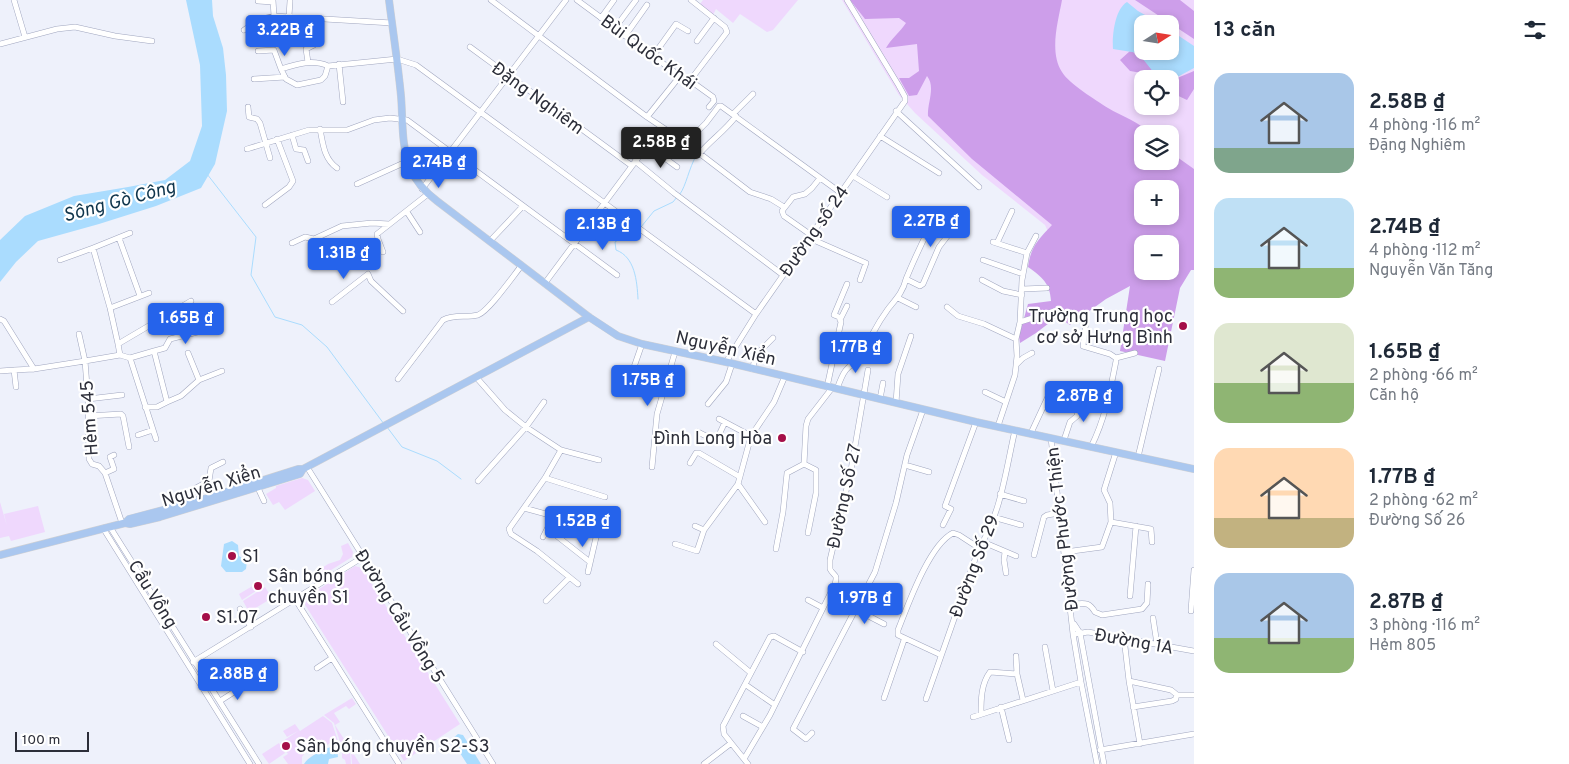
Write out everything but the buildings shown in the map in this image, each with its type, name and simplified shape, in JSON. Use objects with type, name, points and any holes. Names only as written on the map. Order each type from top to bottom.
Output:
[{"type":"main road","points":[[390,0],[404,148],[411,170],[425,191]]},
{"type":"main road","name":"Nguyễn Xiển","points":[[425,191],[589,317],[618,336],[642,344],[752,368],[922,410],[1194,469]]},
{"type":"main road","points":[[476,377],[589,317]]},
{"type":"main road","name":"Nguyễn Xiển","points":[[0,555],[107,528],[305,468],[476,377]]},
{"type":"main road","name":"Nguyễn Xiển","points":[[123,523],[130,524],[160,517],[258,488],[300,474],[305,468]]},
{"type":"street","points":[[14,0],[25,37]]},
{"type":"street","points":[[491,0],[750,192],[771,199],[784,207]]},
{"type":"street","points":[[384,252],[377,234],[406,212],[425,191],[450,151],[566,0]]},
{"type":"street","name":"Bùi Quốc Khái","points":[[577,0],[714,99],[709,107]]},
{"type":"street","points":[[601,18],[614,0]]},
{"type":"street","points":[[615,28],[636,0]]},
{"type":"street","points":[[688,79],[692,78],[727,30],[692,0]]},
{"type":"street","name":"Đường số 24","points":[[708,404],[726,382],[729,363],[756,314],[853,176],[896,111],[905,101],[899,86],[847,0]]},
{"type":"street","points":[[258,1],[273,1],[274,16]]},
{"type":"street","points":[[289,16],[290,2]]},
{"type":"street","points":[[625,36],[647,4]]},
{"type":"street","points":[[244,30],[259,20],[274,16],[392,23]]},
{"type":"street","points":[[697,41],[714,18]]},
{"type":"street","points":[[653,56],[676,24],[688,31]]},
{"type":"street","points":[[0,44],[57,29],[75,27],[115,36],[152,41]]},
{"type":"street","points":[[308,62],[306,49],[314,45]]},
{"type":"street","name":"Đặng Nghiêm","points":[[470,47],[507,76],[634,163],[783,275]]},
{"type":"street","points":[[258,51],[274,50],[285,77],[298,85],[321,80],[325,76],[328,66]]},
{"type":"street","points":[[282,68],[308,62],[320,62],[328,66],[397,59],[416,65],[756,314]]},
{"type":"street","points":[[339,64],[342,102]]},
{"type":"street","points":[[647,117],[680,76]]},
{"type":"street","points":[[254,79],[285,77]]},
{"type":"street","points":[[700,154],[712,139],[730,124],[734,115],[753,94]]},
{"type":"street","points":[[686,143],[706,123],[720,105],[841,192]]},
{"type":"street","points":[[248,107],[249,117],[257,119],[260,123],[270,158]]},
{"type":"street","points":[[896,111],[979,187]]},
{"type":"street","points":[[246,149],[309,130],[347,130],[374,120],[402,118],[413,123],[617,275]]},
{"type":"street","points":[[545,283],[661,127]]},
{"type":"street","points":[[320,129],[327,159],[337,168]]},
{"type":"street","points":[[292,135],[296,149],[304,150],[308,161]]},
{"type":"street","points":[[880,136],[939,173]]},
{"type":"street","points":[[265,205],[289,187],[293,181],[277,139]]},
{"type":"street","points":[[647,145],[676,167]]},
{"type":"street","points":[[357,184],[408,161]]},
{"type":"street","points":[[853,176],[887,197]]},
{"type":"street","points":[[820,178],[805,194],[794,197],[782,211],[784,216],[810,237],[866,263],[860,280]]},
{"type":"street","points":[[490,241],[523,206]]},
{"type":"street","points":[[804,464],[808,419],[843,373],[853,362],[862,359],[865,346],[904,287],[924,234],[940,210]]},
{"type":"street","points":[[1012,211],[995,242],[1027,253]]},
{"type":"street","points":[[406,212],[420,232]]},
{"type":"street","points":[[906,279],[920,286],[923,284],[939,247],[963,216]]},
{"type":"street","points":[[292,242],[306,237],[314,239],[342,226],[372,222],[389,224]]},
{"type":"street","points":[[60,260],[130,234]]},
{"type":"street","points":[[998,426],[1015,375],[1016,340],[1020,322],[1023,274],[1027,253],[1036,236]]},
{"type":"street","points":[[119,238],[140,296]]},
{"type":"street","points":[[93,248],[110,308],[120,354]]},
{"type":"street","points":[[983,260],[1023,274]]},
{"type":"street","points":[[398,378],[443,320],[448,317],[467,317],[482,313],[522,265]]},
{"type":"street","points":[[332,302],[368,274],[371,281],[403,311]]},
{"type":"street","points":[[982,280],[1003,291],[1022,292],[1047,288]]},
{"type":"street","points":[[840,320],[834,315],[847,284]]},
{"type":"street","points":[[110,308],[149,293]]},
{"type":"street","points":[[898,298],[916,307]]},
{"type":"street","points":[[118,344],[191,301]]},
{"type":"street","points":[[832,388],[840,320],[847,306]]},
{"type":"street","points":[[947,308],[958,316],[984,324],[1016,340]]},
{"type":"street","points":[[1020,322],[1058,310]]},
{"type":"street","points":[[0,319],[4,322],[34,369]]},
{"type":"street","points":[[1086,322],[1083,346],[1110,354],[1116,358],[1135,353]]},
{"type":"street","points":[[79,334],[85,360],[120,354],[130,358],[165,348],[170,339],[217,327]]},
{"type":"street","points":[[896,403],[898,374],[911,336]]},
{"type":"street","points":[[752,368],[757,354],[773,338]]},
{"type":"street","points":[[642,344],[634,366],[637,372],[667,382]]},
{"type":"street","points":[[154,352],[167,402]]},
{"type":"street","points":[[652,467],[657,414],[675,352]]},
{"type":"street","points":[[188,353],[199,380]]},
{"type":"street","points":[[1016,365],[1022,358],[1032,353]]},
{"type":"street","points":[[130,358],[156,439]]},
{"type":"street","points":[[1091,447],[1106,411],[1116,358]]},
{"type":"street","name":"Hẻm 545","points":[[0,371],[34,369],[85,360],[89,459],[92,464],[99,466],[105,473],[123,523]]},
{"type":"street","points":[[1138,457],[1159,369]]},
{"type":"street","points":[[14,370],[16,387]]},
{"type":"street","name":"Đường Số 27","points":[[730,744],[746,761],[824,608],[836,578],[835,574],[830,570],[830,560],[851,470],[868,370]]},
{"type":"street","points":[[145,407],[155,408],[180,396],[199,380],[222,371]]},
{"type":"street","points":[[631,386],[637,372]]},
{"type":"street","points":[[675,544],[697,551],[704,530],[738,484],[751,436],[774,402],[784,376]]},
{"type":"street","points":[[476,377],[505,410],[526,427],[561,450],[599,460]]},
{"type":"street","points":[[880,400],[884,382]]},
{"type":"street","points":[[1031,433],[1052,388]]},
{"type":"street","points":[[985,392],[1006,402]]},
{"type":"street","points":[[88,398],[122,396]]},
{"type":"street","points":[[1064,440],[1070,422],[1077,416],[1080,398]]},
{"type":"street","points":[[478,481],[526,427],[544,402]]},
{"type":"street","points":[[812,733],[806,739],[793,729],[875,572],[922,410]]},
{"type":"street","points":[[88,416],[121,414],[129,447]]},
{"type":"street","points":[[698,432],[712,439],[718,437],[722,421],[751,436]]},
{"type":"street","points":[[943,525],[951,509],[945,506],[976,422]]},
{"type":"street","points":[[138,435],[153,430]]},
{"type":"street","name":"Đường Số 29","points":[[926,699],[980,548],[994,517],[1015,430]]},
{"type":"street","name":"Đường Phước Thiện","points":[[1051,438],[1073,621],[1104,764]]},
{"type":"street","points":[[561,450],[546,478],[510,525],[509,529],[511,534],[537,551],[578,584]]},
{"type":"street","points":[[1065,552],[1102,547],[1111,522],[1110,502],[1104,490],[1116,452]]},
{"type":"street","points":[[690,463],[696,453],[699,453],[740,477]]},
{"type":"street","points":[[105,473],[114,469],[110,457],[114,454]]},
{"type":"street","points":[[201,500],[196,488],[209,481],[211,468],[223,462]]},
{"type":"street","points":[[804,464],[816,470],[816,493],[808,533]]},
{"type":"street","points":[[776,548],[783,512],[787,473],[804,464]]},
{"type":"street","points":[[905,465],[929,472]]},
{"type":"street","name":"Đường Cầu Vồng 5","points":[[305,468],[493,764]]},
{"type":"street","points":[[546,478],[605,497]]},
{"type":"street","points":[[738,484],[765,522]]},
{"type":"street","points":[[258,488],[264,502]]},
{"type":"street","points":[[1000,494],[1024,501]]},
{"type":"street","points":[[524,508],[605,530]]},
{"type":"street","points":[[1034,555],[1044,517],[1060,513]]},
{"type":"street","points":[[543,537],[553,517]]},
{"type":"street","points":[[994,517],[1021,525]]},
{"type":"street","points":[[1111,522],[1151,529],[1152,542]]},
{"type":"street","points":[[695,526],[704,530]]},
{"type":"street","points":[[1130,596],[1136,526]]},
{"type":"street","name":"Cầu Vồng","points":[[107,528],[259,764]]},
{"type":"street","name":"Cầu Vồng","points":[[107,528],[250,764]]},
{"type":"street","points":[[548,529],[590,562]]},
{"type":"street","points":[[588,572],[598,529]]},
{"type":"street","points":[[941,655],[904,640],[898,636],[898,630],[913,592],[926,567],[947,536],[953,533],[959,535],[980,548]]},
{"type":"street","points":[[983,542],[1016,556]]},
{"type":"street","points":[[1005,552],[1006,573]]},
{"type":"street","points":[[189,666],[363,557]]},
{"type":"street","points":[[1191,611],[1194,570]]},
{"type":"street","points":[[546,601],[569,578]]},
{"type":"street","points":[[1071,604],[1090,604],[1095,612],[1102,615],[1142,609],[1147,603],[1148,584]]},
{"type":"street","points":[[295,599],[399,764]]},
{"type":"street","points":[[808,600],[824,608]]},
{"type":"street","points":[[240,609],[251,627]]},
{"type":"street","points":[[855,609],[884,624]]},
{"type":"street","points":[[1153,618],[1156,644]]},
{"type":"street","name":"Đường 1A","points":[[1076,634],[1088,632],[1194,651]]},
{"type":"street","name":"Đường Phước Thiện","points":[[1076,634],[1081,682],[1097,761]]},
{"type":"street","points":[[704,764],[730,744],[722,728],[770,637],[774,636],[802,652]]},
{"type":"street","points":[[1124,638],[1140,744]]},
{"type":"street","points":[[884,698],[904,640]]},
{"type":"street","points":[[716,644],[751,673]]},
{"type":"street","points":[[1045,646],[1053,691]]},
{"type":"street","points":[[1016,656],[1017,674],[1023,700]]},
{"type":"street","points":[[317,668],[332,658]]},
{"type":"street","points":[[981,714],[981,694],[988,673],[1017,674]]},
{"type":"street","points":[[1129,680],[1172,690],[1175,691],[1176,695]]},
{"type":"street","points":[[973,717],[1081,682]]},
{"type":"street","points":[[220,701],[245,685]]},
{"type":"street","points":[[746,685],[775,705]]},
{"type":"street","points":[[1133,706],[1176,699],[1176,695]]},
{"type":"street","points":[[1176,695],[1194,695]]},
{"type":"street","points":[[1001,707],[1009,740]]},
{"type":"street","points":[[743,716],[763,727]]},
{"type":"street","points":[[1095,751],[1194,734]]},
{"type":"shaded area","points":[[703,0],[798,0],[773,30],[767,32],[740,14],[733,23],[716,9],[713,15],[700,4]]},
{"type":"shaded area","points":[[842,0],[1194,0],[1194,250],[1179,246],[1179,235],[1134,235],[1134,243],[1051,238],[1045,225],[982,175],[915,113],[899,95]]},
{"type":"shaded area","points":[[850,0],[1062,0],[1055,46],[1058,64],[1065,77],[1076,87],[1108,108],[1140,125],[1134,125],[1134,170],[1179,170],[1179,158],[1194,169],[1194,270],[1191,270],[1180,288],[1165,361],[1120,351],[1130,286],[1106,299],[1070,325],[1064,321],[1061,314],[1020,343],[1019,336],[1028,304],[1051,301],[1047,285],[1028,267],[1036,244],[1052,225],[972,159],[928,116],[931,85],[927,76],[917,95],[909,96],[899,78],[909,78],[919,71],[917,44],[886,48],[906,23],[899,18],[865,19]]},
{"type":"shaded area","points":[[1135,0],[1180,0],[1194,11],[1194,39],[1179,29],[1179,15],[1158,15]]},
{"type":"shaded area","points":[[1130,51],[1134,52],[1134,60],[1145,60],[1152,70],[1130,71],[1120,60]]},
{"type":"shaded area","points":[[1194,71],[1194,89],[1187,100],[1179,96],[1179,77]]},
{"type":"shaded area","points":[[302,478],[308,480],[315,491],[285,510],[279,502],[273,505],[266,494],[276,488],[276,486]]},
{"type":"shaded area","points":[[0,502],[7,526],[4,514],[38,506],[45,532],[11,541],[9,536],[0,538]]},
{"type":"shaded area","points":[[348,543],[353,552],[352,557],[312,582],[310,576],[328,564],[340,560],[343,554],[341,546]]},
{"type":"shaded area","points":[[355,566],[362,568],[460,724],[404,761],[302,600]]},
{"type":"shaded area","points":[[261,581],[264,586],[242,600],[239,594]]},
{"type":"shaded area","points":[[265,587],[272,598],[249,612],[243,601]]},
{"type":"shaded area","points":[[352,698],[356,704],[349,709],[346,706],[334,713],[340,722],[335,725],[360,764],[352,764],[351,751],[340,742],[334,723],[324,715]]},
{"type":"shaded area","points":[[323,716],[332,723],[338,741],[350,752],[351,764],[346,764],[342,758],[342,748],[334,741],[327,745],[316,744],[310,748],[302,757],[302,764],[288,764],[283,757],[288,754],[280,743],[298,731],[287,737],[283,731],[295,724],[300,731]]},
{"type":"shaded area","points":[[279,743],[285,753],[269,764],[262,754]]},
{"type":"water","name":"Sông Gò Công","points":[[186,0],[212,0],[213,16],[223,48],[226,75],[227,111],[215,164],[201,188],[156,206],[38,241],[16,262],[0,282],[0,240],[25,216],[74,196],[165,180],[190,161],[202,126],[200,65]]},
{"type":"water","points":[[1127,2],[1145,15],[1134,15],[1134,52],[1113,49],[1117,16],[1123,5]]},
{"type":"water","points":[[1179,36],[1194,46],[1194,68],[1179,76],[1179,70],[1152,70],[1144,60],[1179,60]]},
{"type":"water","name":"S1","points":[[232,541],[238,545],[239,556],[247,561],[246,569],[242,572],[226,572],[221,566],[224,544]]},
{"type":"water","points":[[458,734],[463,735],[481,764],[467,764],[453,742],[453,738]]},
{"type":"water","points":[[333,746],[337,750],[338,757],[329,759],[328,764],[304,764],[323,747]]},
{"type":"waterway","points":[[680,194],[696,156]]},
{"type":"waterway","points":[[207,174],[256,237],[251,275],[275,317],[302,325],[327,347],[384,424]]},
{"type":"waterway","points":[[641,227],[654,211],[673,202],[677,197]]},
{"type":"waterway","points":[[638,299],[634,270],[627,258],[616,250],[615,242],[624,236],[638,233],[639,231]]},
{"type":"waterway","points":[[387,427],[402,447],[437,461],[461,479]]},
{"type":"place","name":"Trường Trung học cơ sở Hưng Bình","points":[[1183,326]]},
{"type":"place","name":"Đình Long Hòa","points":[[782,438]]},
{"type":"place","name":"S1","points":[[232,556]]},
{"type":"place","name":"Sân bóng chuyền S1","points":[[258,586]]},
{"type":"place","name":"S1.07","points":[[206,617]]},
{"type":"place","name":"Sân bóng chuyền S2-S3","points":[[286,746]]}]
